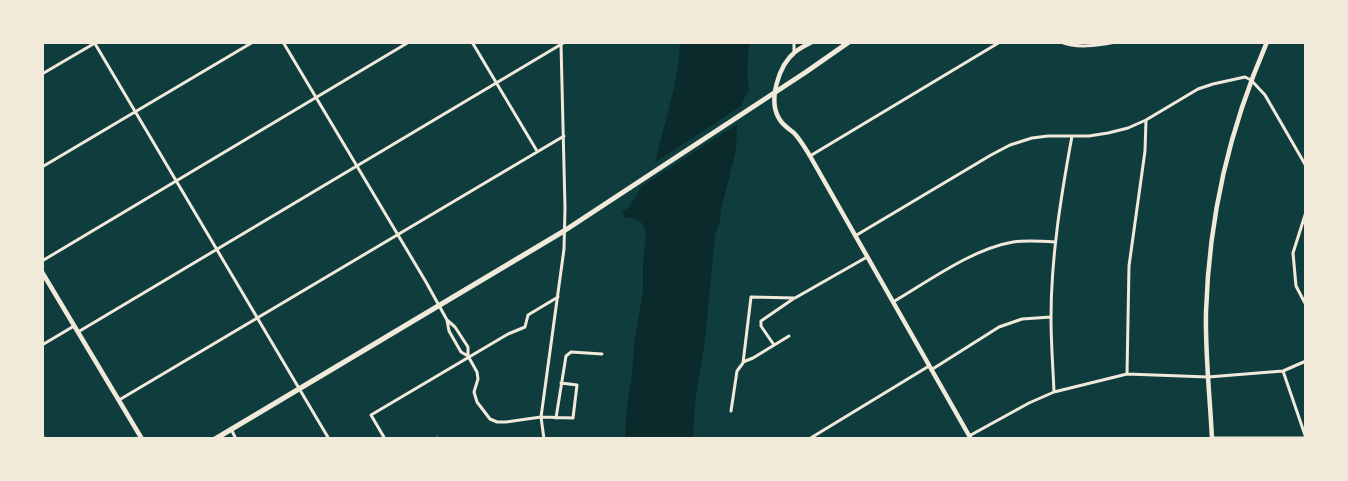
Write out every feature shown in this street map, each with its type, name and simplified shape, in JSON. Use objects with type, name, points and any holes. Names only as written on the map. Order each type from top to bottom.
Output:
[{"type":"main road","points":[[215,439],[564,231],[849,42]]},
{"type":"street","points":[[42,74],[95,42],[329,439]]},
{"type":"street","points":[[42,167],[253,42]]},
{"type":"street","points":[[283,42],[439,305],[447,320],[449,331],[461,352],[468,356]]},
{"type":"street","points":[[42,261],[409,42]]},
{"type":"street","points":[[472,42],[537,152]]},
{"type":"street","points":[[794,42],[794,52]]},
{"type":"street","points":[[812,42],[794,52],[782,68],[775,91],[776,111],[780,121],[795,134],[810,156],[970,437],[1029,403],[1054,392],[1127,374],[1208,377],[1283,371],[1306,361]]},
{"type":"street","points":[[810,156],[1000,42]]},
{"type":"street","points":[[1061,42],[1082,46],[1116,42]]},
{"type":"street","points":[[1267,42],[1251,80],[1229,146],[1214,218],[1206,313],[1212,439],[1306,438],[1283,371]]},
{"type":"street","points":[[78,332],[562,43]]},
{"type":"street","points":[[544,439],[542,417],[564,249],[562,43]]},
{"type":"street","points":[[855,236],[1001,149],[1041,136],[1089,136],[1128,128],[1198,89],[1245,77],[1265,95],[1306,166]]},
{"type":"street","points":[[1127,374],[1129,266],[1145,152],[1146,120]]},
{"type":"street","points":[[119,400],[564,136]]},
{"type":"street","points":[[1054,392],[1051,317],[1055,242],[1072,136]]},
{"type":"street","points":[[1306,212],[1293,253],[1296,286],[1306,305]]},
{"type":"street","points":[[893,302],[971,256],[1015,242],[1055,242]]},
{"type":"street","points":[[774,345],[761,326],[761,321],[795,298],[867,257]]},
{"type":"street","points":[[42,272],[142,439]]},
{"type":"street","points":[[386,439],[371,415],[468,356],[525,327],[528,315],[558,297]]},
{"type":"street","points":[[743,363],[751,297],[795,298]]},
{"type":"street","points":[[809,439],[999,327],[1022,319],[1051,317]]},
{"type":"street","points":[[447,320],[455,327],[468,347],[468,356],[477,372],[478,379],[474,393],[477,402],[490,419],[506,422],[542,417],[573,418],[577,385],[561,383]]},
{"type":"street","points":[[42,345],[74,325]]},
{"type":"street","points":[[730,411],[737,371],[743,363],[789,336]]},
{"type":"street","points":[[556,418],[566,356],[571,352],[602,354]]},
{"type":"street","points":[[231,429],[236,439]]},
{"type":"street","points":[[42,435],[45,439]]},
{"type":"water","points":[[680,42],[749,42],[747,74],[749,89],[743,101],[737,126],[736,151],[715,235],[705,340],[695,403],[693,439],[625,439],[635,337],[643,293],[646,232],[642,223],[625,218],[622,212],[630,206],[655,163],[673,92]]},
{"type":"pier","points":[[746,103],[742,121],[636,190],[651,165]]}]
